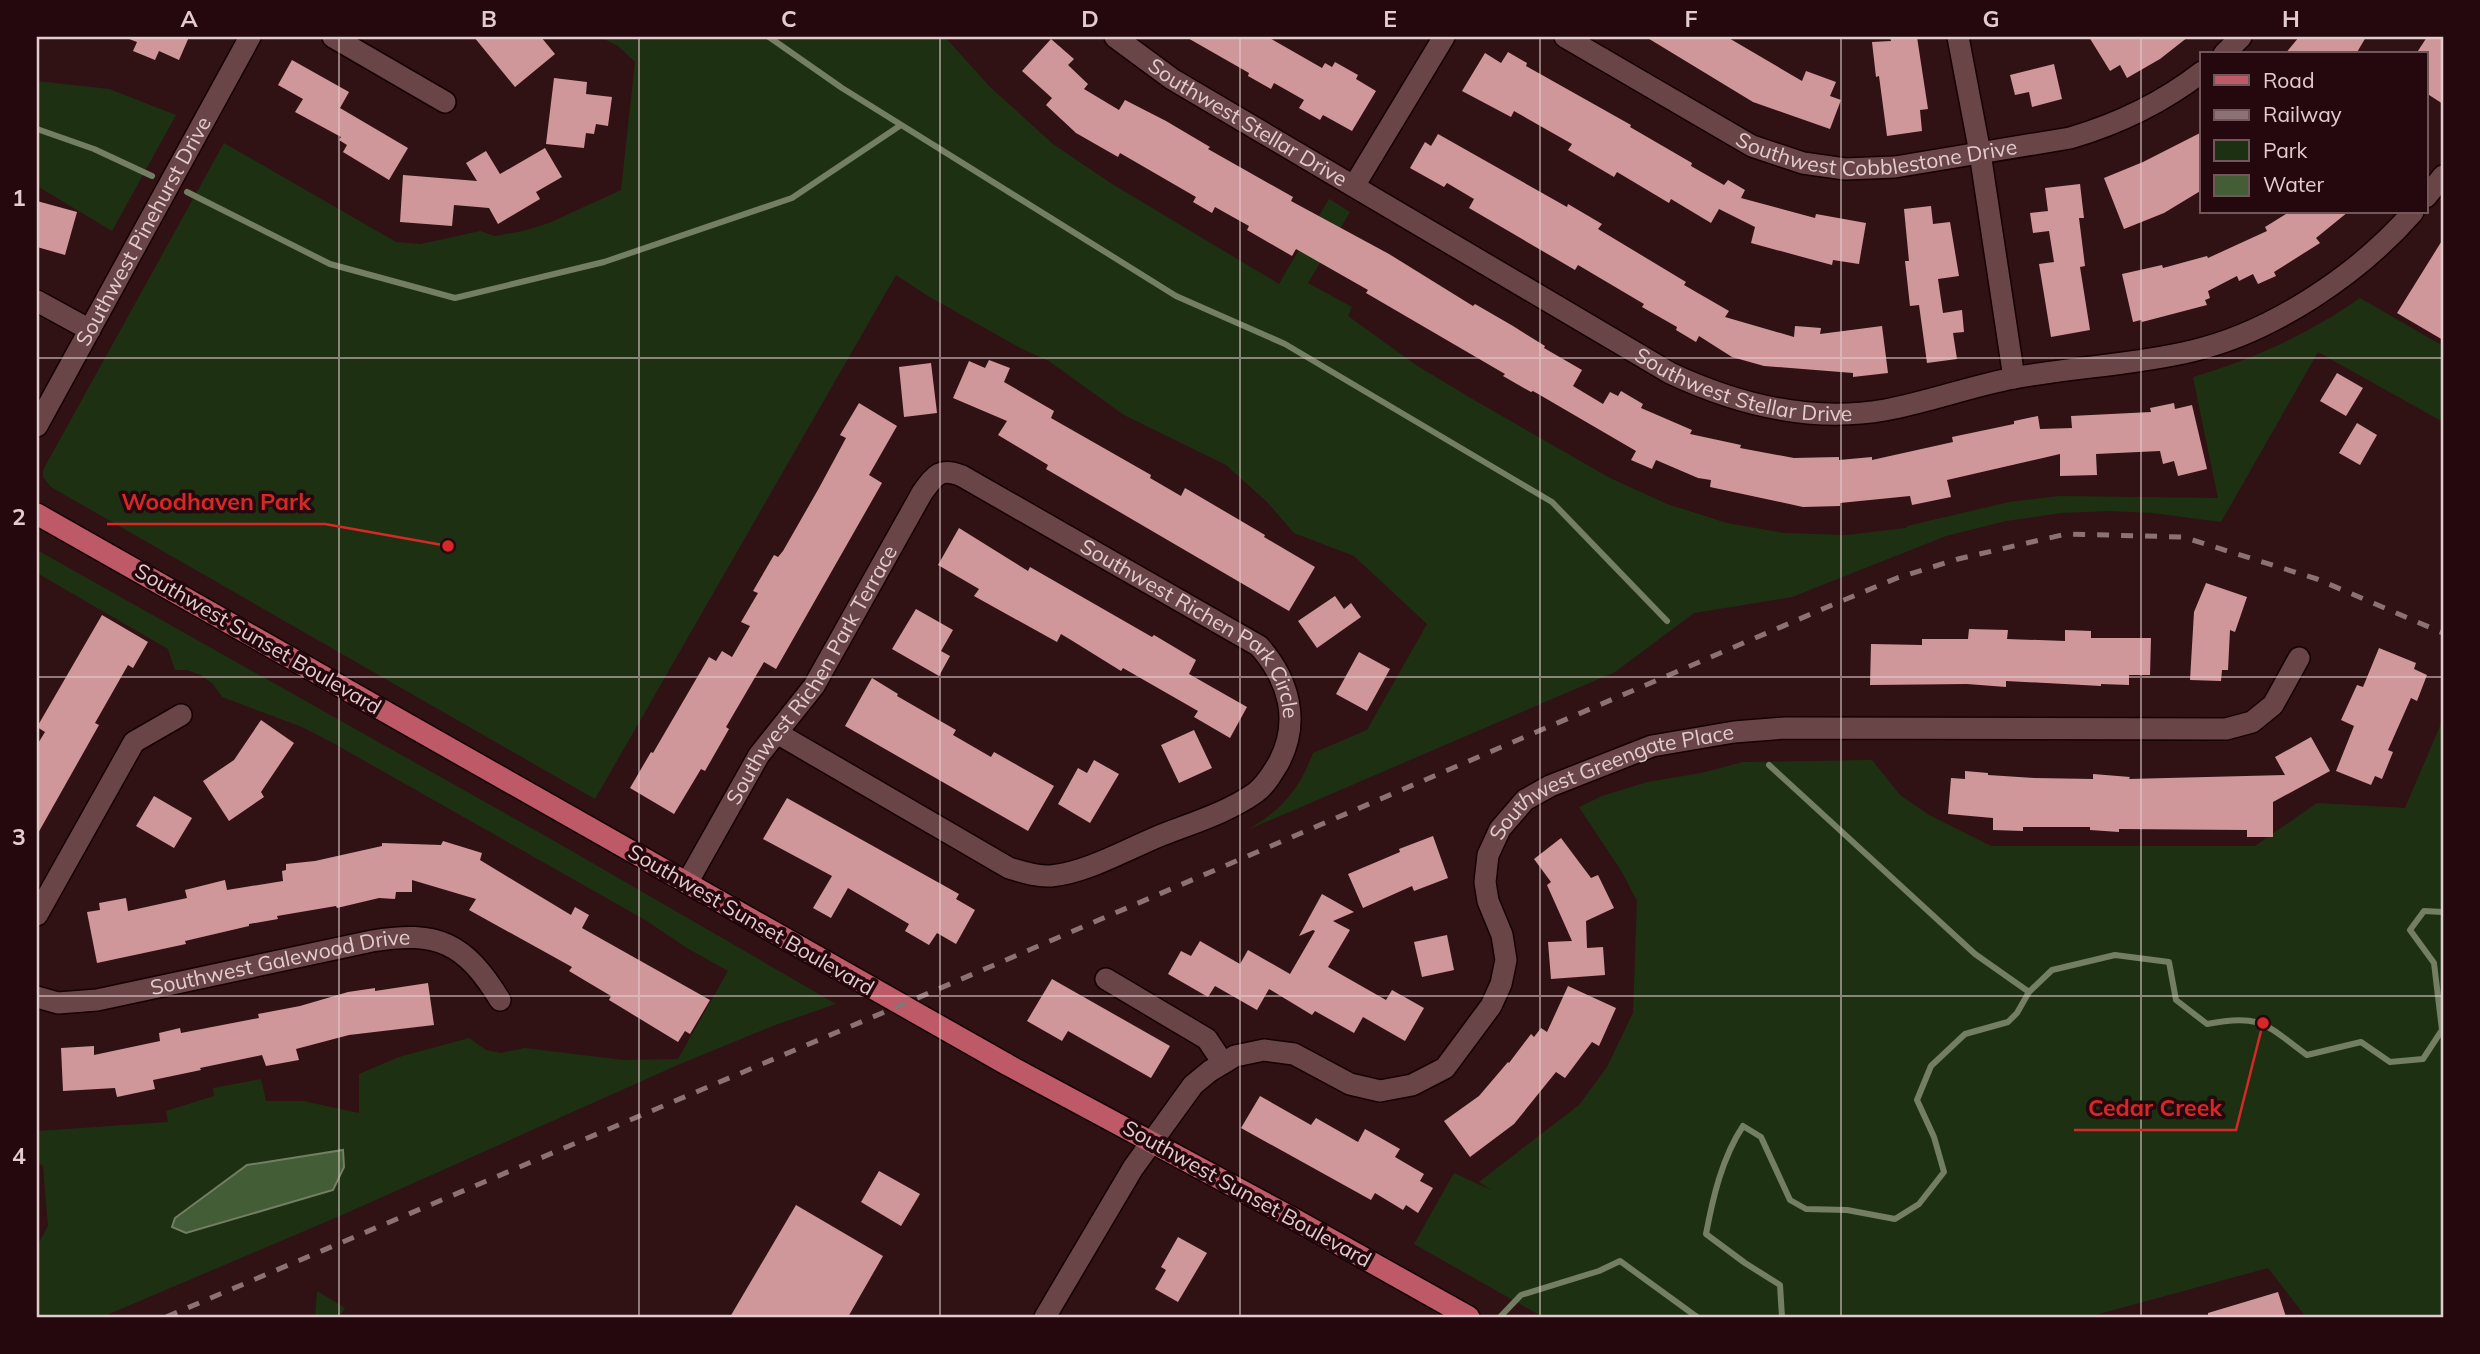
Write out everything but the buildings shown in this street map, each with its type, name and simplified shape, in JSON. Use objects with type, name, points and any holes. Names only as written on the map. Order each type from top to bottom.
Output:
[{"type":"main road","name":"Southwest Sunset Boulevard","points":[[37,514],[1008,1065],[1287,1214],[1466,1315]]},
{"type":"street","name":"Southwest Pinehurst Drive","points":[[37,426],[250,37]]},
{"type":"street","points":[[333,37],[445,102]]},
{"type":"street","name":"Southwest Stellar Drive","points":[[1115,37],[1172,79],[1670,373],[1726,397],[1790,412],[1857,413],[1885,410],[2014,378],[2195,351],[2264,325],[2333,283],[2359,264],[2411,214]]},
{"type":"street","points":[[1354,186],[1444,37]]},
{"type":"street","name":"Southwest Cobblestone Drive","points":[[1564,37],[1752,146],[1794,161],[1824,167],[1870,170],[2043,144],[2096,131],[2175,93],[2200,74]]},
{"type":"street","points":[[1958,37],[1980,153],[2014,378]]},
{"type":"street","points":[[2226,52],[2241,37]]},
{"type":"street","points":[[2428,195],[2443,176]]},
{"type":"street","points":[[37,300],[90,330]]},
{"type":"street","name":"Southwest Richen Park Terrace","points":[[687,883],[759,755],[814,686],[922,493],[934,477],[944,472]]},
{"type":"street","name":"Southwest Richen Park Circle","points":[[776,733],[1009,868],[1049,876],[1083,868],[1230,807],[1256,792],[1271,776],[1283,755],[1289,734],[1291,711],[1285,685],[1274,663],[1259,646],[962,476],[944,472]]},
{"type":"street","name":"Southwest Greengate Place","points":[[1045,1317],[1133,1168],[1193,1085],[1223,1063],[1235,1056],[1264,1051],[1294,1054],[1350,1084],[1380,1091],[1412,1085],[1445,1068],[1491,1006],[1501,984],[1506,960],[1502,935],[1488,901],[1485,882],[1488,855],[1500,829],[1525,800],[1550,786],[1652,747],[1734,732],[1785,728],[2225,729],[2252,722],[2273,705],[2299,658]]},
{"type":"street","points":[[37,915],[134,742],[181,715]]},
{"type":"street","name":"Southwest Galewood Drive","points":[[37,997],[58,1003],[97,1000],[372,941],[413,937],[430,938],[466,955],[484,974],[500,1000]]},
{"type":"street","points":[[1106,979],[1207,1039],[1223,1063]]},
{"type":"green space","points":[[600,37],[945,37],[990,87],[1053,144],[1112,184],[1279,284],[1329,199],[1350,212],[1308,283],[1352,307],[1348,316],[1416,365],[1610,478],[1667,504],[1727,523],[1784,533],[1846,535],[1906,528],[2009,502],[2059,496],[2218,498],[2193,377],[2280,344],[2321,323],[2360,298],[2443,346],[2443,422],[2318,352],[2221,522],[2153,513],[2110,511],[2062,513],[2006,521],[1946,536],[1792,597],[1694,613],[1615,672],[1247,830],[1288,798],[1302,778],[1313,753],[1367,730],[1427,624],[1354,556],[1294,533],[1267,502],[1226,465],[1124,415],[1049,361],[1022,349],[896,275],[595,799],[51,487],[43,477],[43,470],[224,143],[396,242],[421,244],[480,231],[495,236],[523,231],[549,223],[621,190],[635,62],[618,46]]},
{"type":"green space","points":[[37,81],[109,89],[176,115],[112,231],[37,186]]},
{"type":"green space","points":[[37,550],[556,842],[836,1004],[775,1025],[680,1064],[342,1215],[102,1317],[37,1317],[37,1246],[48,1226],[43,1166],[37,1162],[38,1131],[168,1122],[166,1111],[214,1096],[213,1088],[261,1079],[266,1101],[303,1101],[359,1113],[359,1074],[399,1057],[469,1038],[486,1050],[501,1053],[525,1048],[623,1060],[678,1059],[728,971],[647,921],[333,743],[302,727],[222,697],[213,684],[201,675],[187,670],[175,670],[168,649],[37,573]]},
{"type":"green space","points":[[2443,719],[2443,1317],[2306,1317],[2268,1268],[2088,1317],[1543,1317],[1414,1244],[1454,1173],[1491,1190],[1479,1182],[1579,1105],[1607,1067],[1633,1013],[1637,901],[1622,872],[1579,807],[1602,796],[1647,782],[1701,773],[1743,762],[1872,760],[1900,795],[1929,815],[1991,846],[2255,846],[2317,803],[2405,808]]},
{"type":"green space","points":[[317,1291],[345,1308],[339,1317],[315,1317]]},
{"type":"water","points":[[343,1150],[344,1167],[333,1190],[186,1233],[172,1227],[175,1218],[247,1165]]},
{"type":"waterway","points":[[769,37],[842,88],[1176,296],[1285,344],[1552,502],[1667,621]]},
{"type":"waterway","points":[[187,192],[330,264],[455,298],[604,262],[792,198],[901,125]]},
{"type":"waterway","points":[[37,129],[94,149],[152,176]]},
{"type":"waterway","points":[[1769,765],[1975,954],[2029,992]]},
{"type":"waterway","points":[[1782,1317],[1780,1285],[1706,1234],[1724,1164],[1743,1126],[1761,1137],[1790,1200],[1806,1209],[1847,1210],[1895,1219],[1919,1204],[1944,1172],[1934,1137],[1917,1100],[1931,1066],[1965,1034],[2008,1022],[2017,1013],[2029,992],[2052,970],[2115,955],[2169,962],[2176,1000],[2207,1024],[2240,1020],[2262,1024],[2307,1055],[2361,1042],[2390,1062],[2423,1059],[2442,1030],[2434,963],[2410,930],[2424,911],[2443,912]]},
{"type":"waterway","points":[[1500,1317],[1521,1295],[1599,1271],[1620,1261],[1697,1317]]},
{"type":"railway","points":[[166,1317],[1832,605],[1897,578],[1958,559],[2066,534],[2183,537],[2317,579],[2443,633]]},
{"type":"place","name":"Woodhaven Park","points":[[448,546]]},
{"type":"place","name":"Cedar Creek","points":[[2263,1023]]}]
